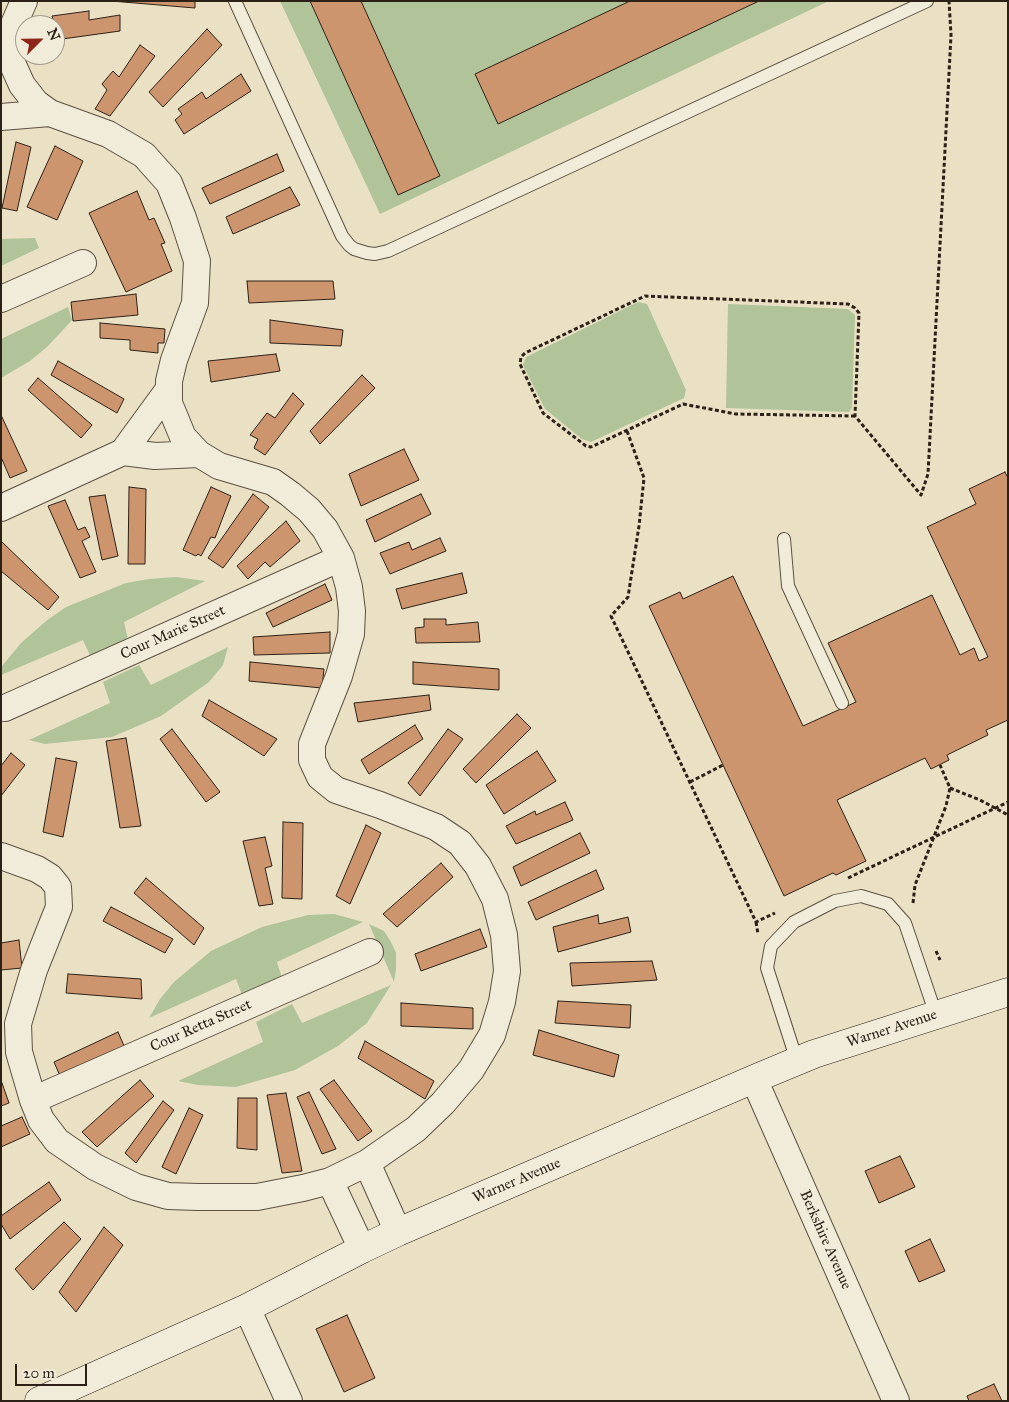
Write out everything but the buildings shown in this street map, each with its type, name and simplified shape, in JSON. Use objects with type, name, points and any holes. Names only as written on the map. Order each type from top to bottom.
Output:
[{"type":"street","points":[[1,856],[50,877],[58,887],[59,907],[34,970],[18,1024],[19,1052],[41,1120],[57,1141],[95,1167],[136,1187],[168,1196],[198,1198],[257,1197],[330,1181],[366,1163],[416,1129],[443,1103],[471,1070],[492,1035],[502,1002],[507,971],[504,935],[495,899],[478,866],[460,843],[436,827],[336,790],[320,777],[312,760],[312,744],[339,676],[351,634],[352,611],[349,587],[341,558],[325,529],[309,510],[290,494],[273,482],[219,466],[199,454],[183,437],[170,404],[169,381],[174,360],[195,303],[197,261],[184,218],[169,183],[144,155],[108,134],[50,113],[36,103],[22,85],[5,61],[14,24],[24,1]]},
{"type":"street","points":[[1,117],[50,113]]},
{"type":"street","points":[[1,299],[83,263]]},
{"type":"street","points":[[1,508],[123,452],[169,389]]},
{"type":"street","points":[[123,452],[155,456],[199,454]]},
{"type":"street","name":"Cour Marie Street","points":[[5,708],[341,558]]},
{"type":"street","name":"Cour Retta Street","points":[[33,1100],[370,952]]},
{"type":"street","name":"Warner Avenue","points":[[39,1401],[247,1308],[398,1232],[754,1079],[814,1054],[1008,992]]},
{"type":"street","name":"Berkshire Avenue","points":[[754,1079],[896,1401]]},
{"type":"street","points":[[366,1163],[398,1232]]},
{"type":"street","points":[[330,1181],[362,1249]]},
{"type":"street","points":[[247,1308],[289,1401]]},
{"type":"lane","points":[[235,1],[342,236],[354,249],[367,254],[388,251],[927,1]]},
{"type":"lane","points":[[784,539],[788,586],[842,703]]},
{"type":"lane","points":[[797,1061],[767,968],[771,946],[794,922],[835,901],[861,896],[888,904],[905,923],[936,1015]]},
{"type":"path","points":[[855,416],[736,414],[683,404],[591,447],[586,446],[543,413],[520,364],[521,358],[525,353],[645,296],[848,304],[855,308],[859,314],[855,416],[921,495],[928,474],[951,34],[949,1]]},
{"type":"path","points":[[626,430],[644,478],[628,597],[611,616],[756,922],[783,909]]},
{"type":"path","points":[[690,782],[724,765]]},
{"type":"path","points":[[913,905],[915,885],[946,806],[950,788],[940,765]]},
{"type":"path","points":[[950,788],[1008,815]]},
{"type":"path","points":[[845,880],[1008,802]]},
{"type":"path","points":[[932,944],[940,960]]},
{"type":"green space","points":[[280,1],[829,1],[380,214]]},
{"type":"green space","points":[[35,238],[39,248],[1,266],[1,239]]},
{"type":"green space","points":[[638,302],[647,304],[686,390],[684,398],[591,442],[582,439],[545,409],[523,365],[526,357]]},
{"type":"green space","points":[[728,304],[848,309],[855,315],[852,408],[849,412],[726,408]]},
{"type":"green space","points":[[68,307],[72,320],[47,347],[30,361],[1,378],[1,339]]},
{"type":"green space","points":[[176,577],[205,581],[124,622],[129,644],[92,660],[83,640],[1,675],[2,666],[21,643],[46,621],[66,607],[126,583]]},
{"type":"green space","points":[[228,647],[223,665],[209,682],[161,716],[112,737],[45,744],[29,740],[110,703],[103,682],[139,665],[151,685]]},
{"type":"green space","points":[[334,914],[363,922],[277,962],[284,984],[244,1000],[236,979],[149,1018],[160,999],[174,982],[211,951],[262,927],[308,915]]},
{"type":"green space","points":[[369,924],[384,931],[396,953],[394,982]]},
{"type":"green space","points":[[391,985],[367,1023],[338,1046],[295,1070],[236,1087],[198,1085],[178,1081],[263,1042],[256,1022],[292,1004],[302,1023]]}]
